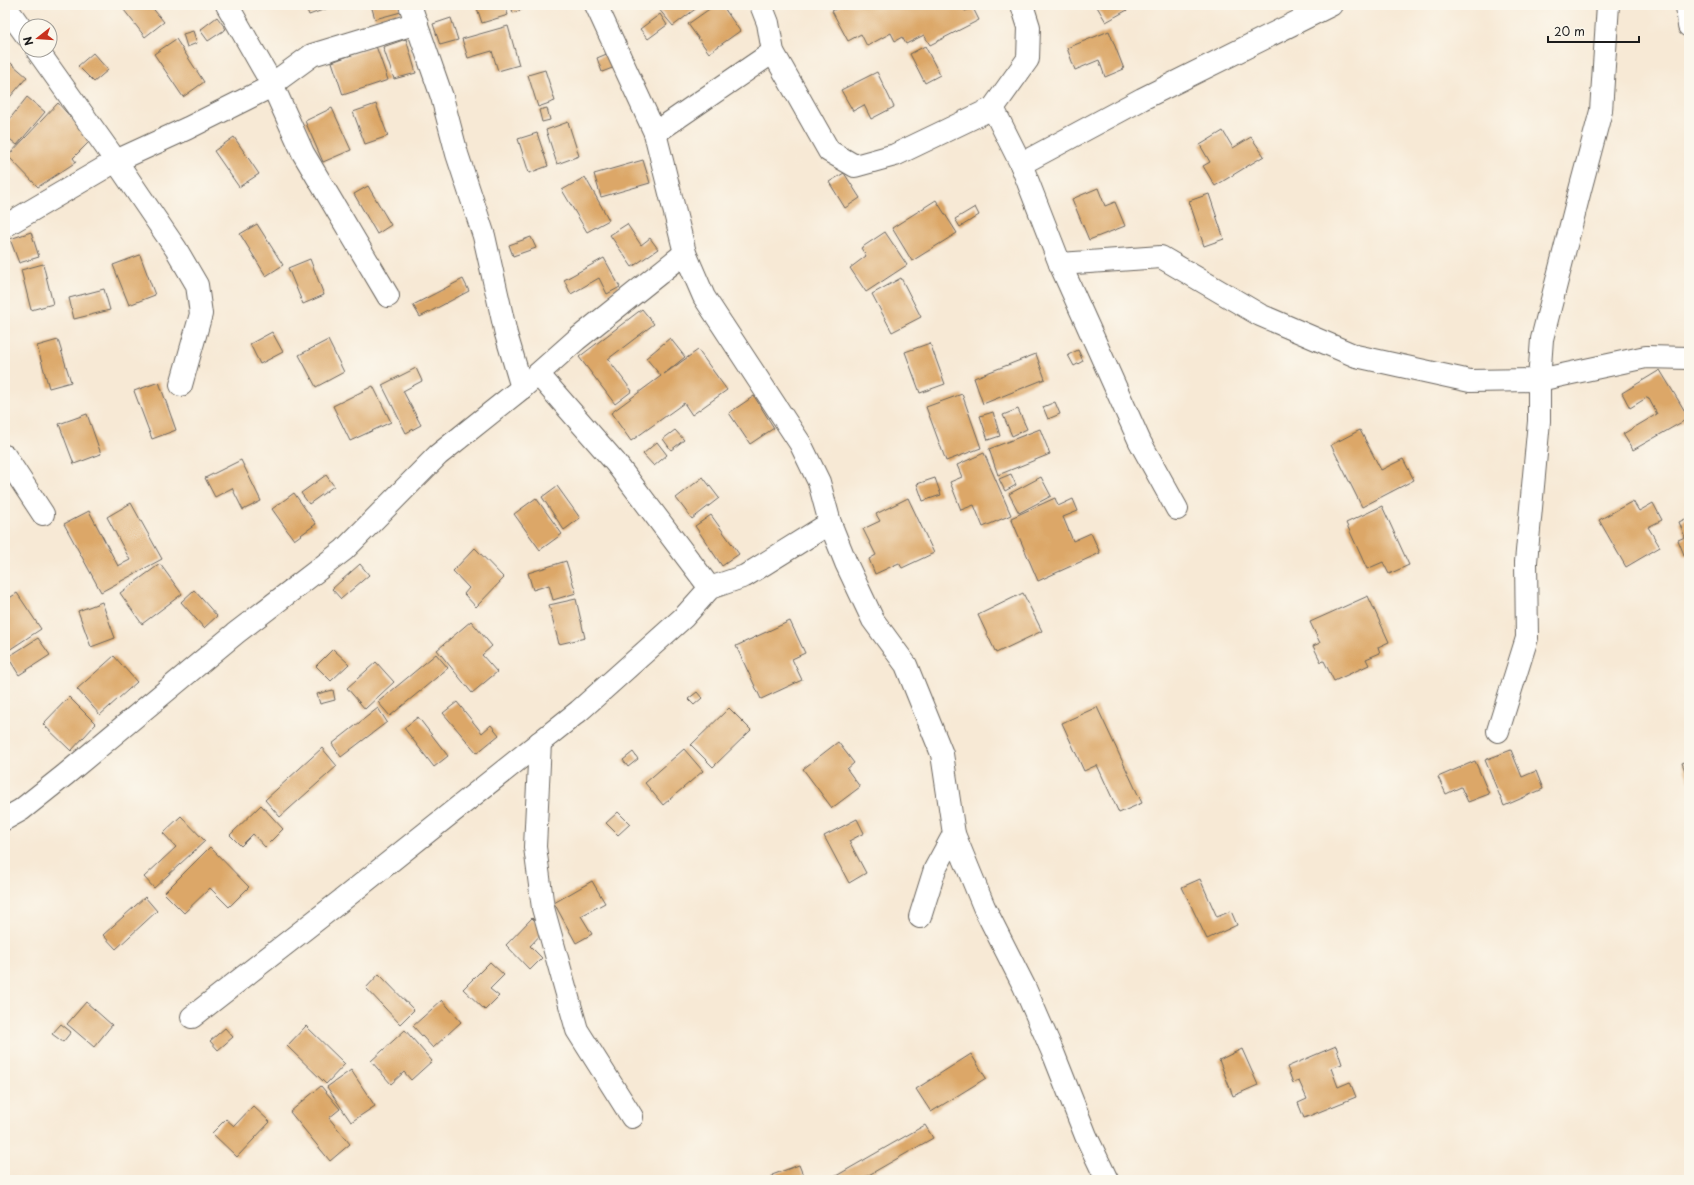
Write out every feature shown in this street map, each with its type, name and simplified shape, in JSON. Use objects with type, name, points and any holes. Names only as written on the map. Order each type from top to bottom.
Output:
[{"type":"street","points":[[227,5],[272,84],[303,153],[388,296]]},
{"type":"street","points":[[596,5],[655,133],[685,252],[704,297],[800,443],[819,482],[830,523],[846,563],[873,620],[906,665],[942,754],[954,834],[984,907],[1024,986],[1054,1055],[1086,1136],[1107,1180]]},
{"type":"street","points":[[761,5],[768,23],[773,52],[829,151],[855,166],[895,155],[993,108],[1028,59],[1029,27],[1022,5]]},
{"type":"street","points":[[1021,164],[1142,99],[1331,5]]},
{"type":"street","points":[[1498,731],[1527,638],[1526,562],[1539,421],[1539,380],[1542,339],[1602,111],[1608,5]]},
{"type":"street","points":[[1687,5],[1689,26]]},
{"type":"street","points":[[5,6],[18,24]]},
{"type":"street","points":[[5,226],[116,161],[188,128],[272,84],[312,55],[413,14],[442,96],[457,154],[484,236],[506,334],[530,381],[615,462],[710,588]]},
{"type":"street","points":[[655,133],[773,52]]},
{"type":"street","points":[[43,58],[116,161],[176,250],[197,285],[201,314],[181,385]]},
{"type":"street","points":[[993,108],[1021,164],[1060,264],[1140,442],[1177,509]]},
{"type":"street","points":[[5,819],[21,810],[236,633],[344,550],[438,455],[530,381],[576,340],[685,252]]},
{"type":"street","points":[[1060,264],[1161,257],[1260,315],[1356,356],[1470,381],[1539,380],[1646,357],[1689,358]]},
{"type":"street","points":[[5,456],[43,514]]},
{"type":"street","points":[[192,1016],[342,900],[579,711],[678,622],[710,588],[745,576],[830,523]]},
{"type":"street","points":[[540,742],[536,847],[543,908],[577,1030],[632,1117]]},
{"type":"street","points":[[920,917],[935,869],[954,834]]},
{"type":"building","points":[[130,5],[150,5],[164,22],[145,37],[124,10]]},
{"type":"building","points":[[305,5],[331,5],[331,7],[309,15]]},
{"type":"building","points":[[371,5],[399,5],[401,12],[375,19]]},
{"type":"building","points":[[476,5],[505,5],[508,15],[482,23]]},
{"type":"building","points":[[511,5],[534,5],[513,13]]},
{"type":"building","points":[[659,5],[696,5],[698,7],[673,26],[657,7]]},
{"type":"building","points":[[715,5],[722,5],[740,31],[709,53],[688,24]]},
{"type":"building","points":[[843,5],[939,5],[941,8],[948,5],[962,5],[965,11],[973,8],[979,20],[930,45],[924,35],[906,44],[902,37],[895,41],[891,33],[867,46],[861,34],[848,41],[832,11]]},
{"type":"building","points":[[1096,5],[1127,5],[1129,9],[1106,22]]},
{"type":"building","points":[[660,14],[667,25],[648,39],[640,29]]},
{"type":"building","points":[[217,17],[226,29],[208,41],[200,30]]},
{"type":"building","points":[[451,18],[458,40],[440,45],[433,24]]},
{"type":"building","points":[[508,26],[519,65],[498,71],[492,51],[468,58],[462,39]]},
{"type":"building","points":[[193,31],[197,43],[187,47],[183,34]]},
{"type":"building","points":[[1109,31],[1124,69],[1105,77],[1099,60],[1075,70],[1067,48]]},
{"type":"building","points":[[176,39],[204,82],[183,97],[154,54]]},
{"type":"building","points":[[406,39],[416,73],[394,79],[383,47]]},
{"type":"building","points":[[376,46],[388,80],[343,95],[332,62]]},
{"type":"building","points":[[925,46],[940,75],[925,83],[910,54]]},
{"type":"building","points":[[93,53],[108,70],[94,82],[78,66]]},
{"type":"building","points":[[609,53],[615,67],[602,72],[597,58]]},
{"type":"building","points":[[5,58],[27,77],[5,103]]},
{"type":"building","points":[[545,70],[555,101],[538,107],[528,75]]},
{"type":"building","points":[[877,72],[894,107],[871,119],[864,105],[853,111],[841,90]]},
{"type":"building","points":[[27,97],[45,112],[17,145],[5,135],[5,125]]},
{"type":"building","points":[[58,103],[91,140],[73,158],[76,162],[38,187],[8,156]]},
{"type":"building","points":[[376,104],[388,136],[365,144],[353,112]]},
{"type":"building","points":[[332,108],[351,150],[323,162],[305,121]]},
{"type":"building","points":[[547,108],[550,120],[542,122],[539,110]]},
{"type":"building","points":[[568,122],[579,156],[557,164],[546,130]]},
{"type":"building","points":[[1223,131],[1233,148],[1251,137],[1264,156],[1215,186],[1203,166],[1210,162],[1200,145]]},
{"type":"building","points":[[537,133],[548,166],[529,173],[518,139]]},
{"type":"building","points":[[234,137],[259,174],[239,187],[214,151]]},
{"type":"building","points":[[643,160],[650,183],[601,197],[594,174]]},
{"type":"building","points":[[844,173],[860,198],[845,208],[829,182]]},
{"type":"building","points":[[585,177],[609,220],[587,232],[562,190]]},
{"type":"building","points":[[368,186],[391,225],[377,234],[354,194]]},
{"type":"building","points":[[1098,188],[1105,206],[1115,202],[1125,226],[1089,240],[1072,199]]},
{"type":"building","points":[[1209,194],[1224,239],[1204,246],[1189,201]]},
{"type":"building","points":[[936,200],[957,233],[912,261],[892,228]]},
{"type":"building","points":[[975,207],[979,215],[960,227],[955,219]]},
{"type":"building","points":[[257,224],[283,265],[266,276],[240,234]]},
{"type":"building","points":[[627,224],[641,245],[650,238],[658,249],[632,267],[610,235]]},
{"type":"building","points":[[31,232],[39,257],[19,263],[10,239]]},
{"type":"building","points":[[885,232],[907,265],[866,292],[850,268],[866,256],[861,248]]},
{"type":"building","points":[[531,237],[536,248],[513,256],[509,245]]},
{"type":"building","points":[[140,255],[155,295],[129,305],[113,265]]},
{"type":"building","points":[[604,258],[620,287],[607,294],[599,278],[571,294],[564,280]]},
{"type":"building","points":[[310,259],[324,295],[303,304],[288,268]]},
{"type":"building","points":[[43,264],[53,304],[31,310],[21,270]]},
{"type":"building","points":[[901,278],[921,317],[892,332],[872,294]]},
{"type":"building","points":[[463,279],[469,291],[420,317],[413,305]]},
{"type":"building","points":[[104,289],[110,310],[74,319],[69,298]]},
{"type":"building","points":[[642,309],[654,324],[608,359],[632,391],[615,404],[579,357]]},
{"type":"building","points":[[272,332],[283,352],[260,364],[250,344]]},
{"type":"building","points":[[670,338],[685,357],[664,374],[698,350],[727,390],[692,415],[684,403],[631,441],[611,413],[661,376],[646,358]]},
{"type":"building","points":[[58,340],[71,382],[49,388],[37,346]]},
{"type":"building","points":[[328,340],[344,372],[316,387],[299,355]]},
{"type":"building","points":[[930,343],[945,384],[920,393],[905,352]]},
{"type":"building","points":[[1078,350],[1083,361],[1074,366],[1068,355]]},
{"type":"building","points":[[1036,354],[1045,379],[983,404],[974,378]]},
{"type":"building","points":[[416,368],[422,381],[403,391],[421,425],[406,433],[382,385]]},
{"type":"building","points":[[1660,370],[1689,418],[1633,450],[1623,434],[1657,414],[1648,397],[1630,408],[1622,393]]},
{"type":"building","points":[[159,382],[176,430],[152,439],[134,391]]},
{"type":"building","points":[[373,386],[391,422],[350,441],[333,406]]},
{"type":"building","points":[[962,394],[981,448],[946,461],[926,407]]},
{"type":"building","points":[[754,396],[774,428],[750,444],[729,413]]},
{"type":"building","points":[[1055,402],[1060,414],[1048,419],[1043,407]]},
{"type":"building","points":[[1018,409],[1027,429],[1012,436],[1003,415]]},
{"type":"building","points":[[993,412],[1000,436],[988,440],[980,416]]},
{"type":"building","points":[[87,414],[101,454],[74,464],[59,424]]},
{"type":"building","points":[[1040,429],[1050,454],[998,475],[989,449]]},
{"type":"building","points":[[675,430],[684,440],[671,450],[663,439]]},
{"type":"building","points":[[1360,430],[1381,470],[1403,459],[1414,480],[1362,507],[1331,445]]},
{"type":"building","points":[[657,442],[667,455],[654,466],[643,454]]},
{"type":"building","points":[[984,453],[1011,515],[983,527],[974,505],[961,510],[950,482],[962,477],[957,465]]},
{"type":"building","points":[[241,460],[261,501],[243,510],[232,488],[215,497],[205,478]]},
{"type":"building","points":[[1011,474],[1016,485],[1005,491],[999,479]]},
{"type":"building","points":[[326,475],[334,486],[309,504],[301,493]]},
{"type":"building","points":[[703,477],[719,498],[692,519],[676,498]]},
{"type":"building","points":[[1041,477],[1051,496],[1019,513],[1009,494]]},
{"type":"building","points":[[935,478],[941,495],[923,501],[917,484]]},
{"type":"building","points":[[557,486],[580,518],[564,530],[542,497]]},
{"type":"building","points":[[294,493],[316,524],[294,540],[272,509]]},
{"type":"building","points":[[536,498],[562,534],[540,550],[514,514]]},
{"type":"building","points":[[908,498],[934,553],[902,568],[899,563],[875,574],[869,559],[876,555],[863,529],[880,521],[876,514]]},
{"type":"building","points":[[1055,498],[1058,506],[1073,499],[1078,511],[1063,517],[1073,541],[1091,533],[1100,553],[1038,581],[1011,518]]},
{"type":"building","points":[[1633,501],[1639,511],[1653,503],[1662,520],[1648,527],[1660,547],[1626,567],[1599,520]]},
{"type":"building","points":[[131,503],[162,559],[101,592],[64,524],[89,511],[118,566],[130,560],[107,517]]},
{"type":"building","points":[[1382,506],[1409,565],[1389,574],[1383,562],[1367,569],[1346,523]]},
{"type":"building","points":[[711,515],[739,554],[722,566],[695,526]]},
{"type":"building","points":[[1689,517],[1689,555],[1685,557],[1678,540],[1685,537],[1679,522]]},
{"type":"building","points":[[475,548],[504,578],[476,607],[464,594],[469,588],[453,571]]},
{"type":"building","points":[[566,561],[576,593],[553,600],[549,585],[533,590],[528,573]]},
{"type":"building","points":[[160,564],[182,594],[142,624],[120,593]]},
{"type":"building","points":[[360,564],[369,575],[341,599],[332,589]]},
{"type":"building","points":[[194,590],[217,616],[204,628],[181,602]]},
{"type":"building","points":[[17,593],[41,629],[6,652],[5,601]]},
{"type":"building","points":[[1023,593],[1042,631],[996,653],[978,615]]},
{"type":"building","points":[[1368,596],[1389,642],[1378,647],[1380,653],[1366,659],[1369,665],[1334,681],[1324,661],[1321,662],[1313,646],[1320,643],[1310,622]]},
{"type":"building","points":[[576,599],[585,638],[559,644],[549,605]]},
{"type":"building","points":[[102,602],[115,638],[91,647],[78,611]]},
{"type":"building","points":[[471,621],[492,646],[482,655],[497,672],[472,693],[437,650]]},
{"type":"building","points":[[790,621],[805,653],[792,659],[802,680],[761,699],[736,646]]},
{"type":"building","points":[[38,638],[50,655],[19,675],[8,657]]},
{"type":"building","points":[[333,649],[349,664],[331,681],[316,666]]},
{"type":"building","points":[[436,654],[448,668],[390,716],[378,702]]},
{"type":"building","points":[[114,656],[137,682],[100,715],[77,689]]},
{"type":"building","points":[[376,662],[394,682],[365,709],[347,688]]},
{"type":"building","points":[[333,690],[335,700],[320,704],[317,694]]},
{"type":"building","points":[[697,692],[702,698],[694,705],[688,699]]},
{"type":"building","points":[[69,697],[96,724],[71,751],[43,724]]},
{"type":"building","points":[[457,702],[482,733],[491,725],[499,735],[477,753],[443,713]]},
{"type":"building","points":[[1097,707],[1142,803],[1119,813],[1097,765],[1084,771],[1062,723]]},
{"type":"building","points":[[378,708],[387,722],[341,757],[332,744]]},
{"type":"building","points":[[729,708],[751,730],[713,767],[691,745]]},
{"type":"building","points":[[418,717],[448,756],[434,767],[404,728]]},
{"type":"building","points":[[838,742],[854,763],[847,769],[860,787],[832,808],[803,769]]},
{"type":"building","points":[[322,748],[337,766],[280,817],[265,800]]},
{"type":"building","points":[[684,749],[703,771],[663,805],[645,783]]},
{"type":"building","points":[[1511,750],[1522,777],[1536,771],[1543,789],[1504,806],[1485,760]]},
{"type":"building","points":[[633,752],[638,759],[628,767],[623,760]]},
{"type":"building","points":[[1689,760],[1689,781],[1682,763]]},
{"type":"building","points":[[1475,761],[1489,794],[1468,802],[1461,787],[1446,794],[1438,777]]},
{"type":"building","points":[[261,805],[283,829],[265,847],[253,834],[241,846],[230,835]]},
{"type":"building","points":[[618,812],[630,824],[618,835],[606,823]]},
{"type":"building","points":[[181,816],[205,841],[154,888],[144,877],[176,847],[163,833]]},
{"type":"building","points":[[857,819],[864,833],[849,841],[866,873],[849,883],[824,836]]},
{"type":"building","points":[[210,847],[249,887],[229,907],[210,888],[184,913],[164,893]]},
{"type":"building","points":[[1200,879],[1217,917],[1231,911],[1237,925],[1207,939],[1182,887]]},
{"type":"building","points":[[592,881],[605,903],[581,916],[592,934],[576,943],[554,903]]},
{"type":"building","points":[[145,897],[157,911],[116,949],[103,935]]},
{"type":"building","points":[[532,918],[545,930],[530,946],[542,958],[530,970],[506,945]]},
{"type":"building","points":[[490,962],[504,975],[490,989],[499,996],[485,1010],[463,989]]},
{"type":"building","points":[[379,974],[414,1010],[400,1024],[366,988]]},
{"type":"building","points":[[442,1000],[461,1022],[433,1048],[413,1026]]},
{"type":"building","points":[[86,1002],[112,1025],[94,1047],[67,1024]]},
{"type":"building","points":[[61,1024],[71,1032],[63,1042],[52,1034]]},
{"type":"building","points":[[306,1026],[345,1064],[326,1084],[287,1046]]},
{"type":"building","points":[[225,1028],[233,1037],[218,1050],[210,1041]]},
{"type":"building","points":[[405,1030],[432,1061],[411,1080],[404,1072],[391,1084],[371,1061]]},
{"type":"building","points":[[1336,1046],[1342,1064],[1331,1068],[1338,1087],[1350,1082],[1356,1097],[1304,1118],[1298,1103],[1307,1099],[1299,1081],[1293,1083],[1287,1067]]},
{"type":"building","points":[[1242,1049],[1258,1085],[1233,1096],[1219,1060]]},
{"type":"building","points":[[971,1054],[986,1078],[931,1112],[916,1089]]},
{"type":"building","points":[[351,1070],[375,1106],[351,1122],[327,1087]]},
{"type":"building","points":[[321,1086],[340,1109],[329,1118],[350,1144],[330,1161],[290,1112]]},
{"type":"building","points":[[253,1106],[270,1122],[237,1157],[212,1133],[226,1119],[234,1126]]},
{"type":"building","points":[[925,1125],[933,1138],[860,1180],[829,1180]]},
{"type":"building","points":[[799,1165],[805,1180],[774,1180],[772,1175]]}]
